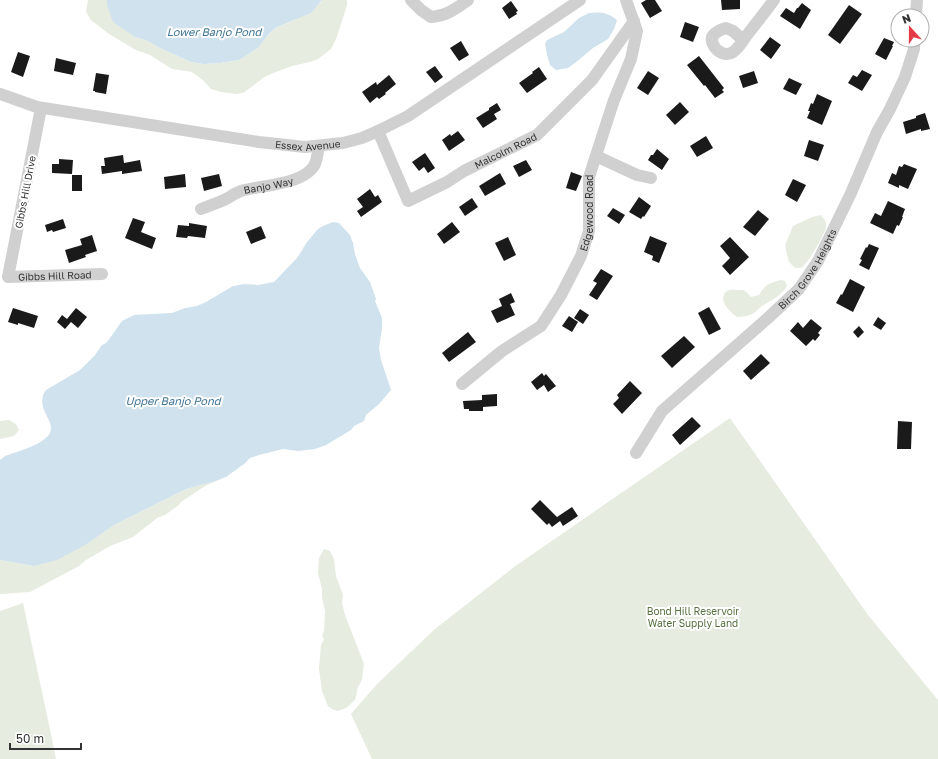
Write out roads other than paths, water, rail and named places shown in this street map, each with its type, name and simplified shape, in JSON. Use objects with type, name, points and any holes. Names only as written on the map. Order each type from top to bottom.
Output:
[{"type":"street","points":[[411,0],[431,17],[449,13],[468,0]]},
{"type":"street","name":"Essex Avenue","points":[[0,94],[41,108],[259,142],[305,147],[343,143],[362,138],[408,116],[580,0]]},
{"type":"street","name":"Edgewood Road","points":[[462,384],[502,351],[541,326],[561,295],[581,256],[589,231],[589,177],[614,100],[631,59],[637,31],[626,0]]},
{"type":"street","points":[[743,40],[774,0]]},
{"type":"street","name":"Malcolm Road","points":[[378,131],[408,201],[447,182],[464,171],[537,135],[592,80],[634,21]]},
{"type":"street","name":"Birch Grove Heights","points":[[636,453],[662,411],[799,289],[818,260],[852,193],[877,132],[905,77],[914,48]]},
{"type":"street","name":"Gibbs Hill Drive","points":[[8,277],[41,108]]},
{"type":"street","name":"Banjo Way","points":[[201,209],[225,200],[239,191],[273,186],[299,178],[310,171],[315,164],[319,146]]},
{"type":"street","points":[[596,156],[637,175],[651,178]]},
{"type":"street","name":"Gibbs Hill Road","points":[[8,277],[102,274]]},
{"type":"water","name":"Lower Banjo Pond","points":[[107,0],[322,0],[311,13],[275,28],[258,48],[239,60],[204,64],[191,62],[148,41],[135,37],[113,22],[107,5]]},
{"type":"water","points":[[589,13],[603,13],[610,15],[617,20],[614,29],[608,39],[593,48],[568,68],[556,70],[550,65],[547,55],[545,44],[547,40],[564,32],[579,18]]},
{"type":"water","name":"Upper Banjo Pond","points":[[333,222],[339,223],[350,235],[360,268],[370,282],[376,299],[375,301],[382,318],[379,348],[381,360],[391,390],[379,404],[366,415],[364,421],[326,445],[315,449],[298,451],[283,449],[250,458],[226,477],[186,489],[114,525],[87,544],[57,560],[34,566],[0,560],[0,460],[5,456],[37,444],[46,438],[50,433],[51,427],[42,403],[43,395],[46,390],[80,370],[95,355],[102,345],[106,343],[122,321],[134,315],[172,313],[185,308],[197,306],[233,286],[244,284],[258,285],[274,282],[297,258],[307,242],[318,229]]},
{"type":"park label","name":"Bond Hill Reservoir Water Supply Land","points":[[693,616]]}]
